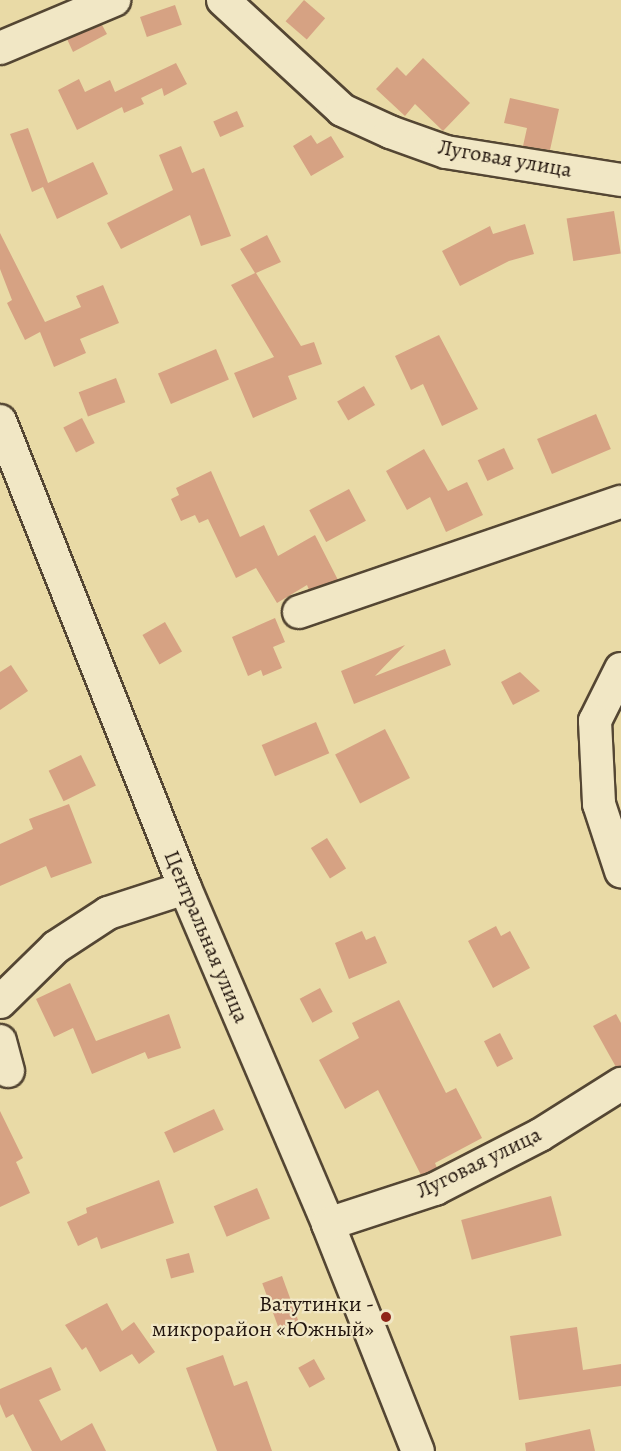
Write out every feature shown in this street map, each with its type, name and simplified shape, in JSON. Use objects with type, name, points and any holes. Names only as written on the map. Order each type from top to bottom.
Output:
[{"type":"street","points":[[0,48],[114,0]]},
{"type":"street","name":"Луговая улица","points":[[223,0],[342,110],[390,132],[446,152],[621,180]]},
{"type":"street","name":"Центральная улица","points":[[0,421],[185,888],[328,1224],[418,1451]]},
{"type":"street","points":[[299,612],[621,502]]},
{"type":"street","points":[[621,669],[595,721],[599,804],[621,871]]},
{"type":"street","points":[[0,1002],[56,947],[108,913],[185,888]]},
{"type":"street","points":[[0,1041],[8,1071]]},
{"type":"street","name":"Луговая улица","points":[[328,1224],[435,1190],[540,1135],[621,1084]]},
{"type":"building","points":[[304,0],[325,18],[307,40],[286,21]]},
{"type":"building","points":[[175,5],[182,25],[147,37],[140,17]]},
{"type":"building","points":[[102,25],[107,34],[73,52],[67,39]]},
{"type":"building","points":[[423,58],[470,103],[443,131],[415,104],[405,116],[376,89],[397,67],[406,76]]},
{"type":"building","points":[[176,63],[187,84],[164,96],[162,88],[141,98],[144,104],[124,113],[122,107],[77,130],[58,90],[79,79],[85,92],[110,80],[115,92]]},
{"type":"building","points":[[510,98],[559,109],[550,150],[523,146],[527,128],[504,123]]},
{"type":"building","points":[[237,111],[244,127],[220,137],[213,122]]},
{"type":"building","points":[[28,128],[48,183],[93,162],[108,194],[57,219],[43,187],[32,192],[10,134]]},
{"type":"building","points":[[311,135],[317,144],[331,136],[344,157],[311,176],[293,146]]},
{"type":"building","points":[[181,146],[192,173],[204,168],[231,236],[201,246],[190,215],[121,249],[107,223],[173,190],[159,155]]},
{"type":"building","points":[[614,211],[621,253],[573,261],[567,219]]},
{"type":"building","points":[[525,224],[534,254],[509,261],[460,286],[442,251],[490,226],[493,234]]},
{"type":"building","points":[[0,233],[45,322],[81,307],[76,296],[103,285],[119,323],[80,339],[86,353],[54,367],[40,332],[25,340],[7,303],[12,300],[0,269]]},
{"type":"building","points":[[267,235],[281,262],[256,273],[301,346],[314,342],[322,364],[288,376],[297,399],[253,418],[234,373],[274,357],[231,285],[255,273],[240,249]]},
{"type":"building","points":[[439,335],[478,409],[442,426],[423,384],[411,390],[395,356]]},
{"type":"building","points":[[216,349],[229,379],[171,404],[158,374]]},
{"type":"building","points":[[116,378],[125,402],[88,417],[79,392]]},
{"type":"building","points":[[364,386],[375,405],[348,421],[337,402]]},
{"type":"building","points":[[596,414],[611,449],[552,474],[537,439]]},
{"type":"building","points":[[82,418],[95,443],[76,452],[63,428]]},
{"type":"building","points":[[504,448],[514,469],[487,481],[478,460]]},
{"type":"building","points":[[424,449],[448,491],[467,482],[483,515],[446,532],[430,497],[407,510],[386,471]]},
{"type":"building","points":[[211,471],[240,537],[264,525],[278,556],[315,535],[338,580],[309,590],[307,585],[277,603],[256,568],[236,578],[208,519],[199,523],[195,515],[181,521],[171,499],[179,495],[176,488]]},
{"type":"building","points":[[349,489],[366,521],[326,542],[309,510]]},
{"type":"building","points":[[275,618],[285,642],[273,647],[282,668],[263,676],[261,670],[248,676],[232,637]]},
{"type":"building","points":[[165,622],[182,651],[159,664],[142,635]]},
{"type":"building","points":[[405,645],[375,676],[445,649],[451,665],[354,704],[341,671]]},
{"type":"building","points":[[11,665],[28,691],[0,710],[0,672]]},
{"type":"building","points":[[520,672],[540,691],[513,705],[501,682]]},
{"type":"building","points":[[316,722],[329,753],[275,776],[262,745]]},
{"type":"building","points":[[385,729],[410,778],[360,803],[335,754]]},
{"type":"building","points":[[81,755],[96,786],[64,801],[49,771]]},
{"type":"building","points":[[69,804],[92,863],[51,878],[46,866],[0,886],[0,844],[33,829],[29,819]]},
{"type":"building","points":[[327,838],[346,869],[330,879],[311,848]]},
{"type":"building","points":[[496,926],[501,936],[510,931],[530,968],[493,988],[468,941]]},
{"type":"building","points":[[362,931],[366,940],[375,936],[387,963],[349,979],[335,943]]},
{"type":"building","points":[[70,983],[96,1041],[169,1014],[181,1048],[148,1059],[145,1052],[92,1074],[73,1028],[54,1037],[36,999]]},
{"type":"building","points":[[320,988],[333,1012],[312,1023],[300,999]]},
{"type":"building","points":[[399,1000],[446,1093],[456,1088],[482,1138],[435,1163],[437,1168],[421,1175],[378,1090],[345,1109],[319,1060],[359,1038],[352,1023]]},
{"type":"building","points":[[616,1014],[621,1023],[621,1066],[616,1067],[593,1026]]},
{"type":"building","points":[[500,1033],[513,1059],[497,1067],[484,1041]]},
{"type":"building","points":[[214,1109],[224,1130],[174,1153],[164,1132]]},
{"type":"building","points":[[0,1111],[23,1158],[16,1162],[30,1193],[0,1207]]},
{"type":"building","points":[[159,1180],[174,1223],[101,1249],[97,1237],[78,1246],[67,1222],[87,1213],[86,1208]]},
{"type":"building","points":[[257,1188],[270,1218],[227,1237],[214,1206]]},
{"type":"building","points":[[551,1196],[562,1236],[472,1260],[461,1220]]},
{"type":"building","points":[[189,1253],[194,1272],[171,1279],[166,1259]]},
{"type":"building","points":[[282,1276],[299,1322],[279,1329],[262,1283]]},
{"type":"building","points":[[107,1303],[122,1331],[134,1322],[155,1352],[139,1364],[132,1354],[100,1372],[86,1347],[82,1350],[65,1325]]},
{"type":"building","points":[[577,1327],[583,1370],[621,1364],[621,1386],[519,1400],[510,1336]]},
{"type":"building","points":[[223,1355],[234,1386],[247,1381],[272,1451],[217,1451],[186,1368]]},
{"type":"building","points":[[314,1359],[325,1379],[309,1388],[298,1368]]},
{"type":"building","points":[[51,1367],[61,1390],[39,1400],[61,1441],[92,1423],[106,1451],[32,1451],[13,1414],[6,1418],[0,1404],[0,1389]]},
{"type":"building","points":[[590,1429],[595,1451],[526,1451],[525,1443]]},
{"type":"place","name":"Ватутинки - микрорайон «Южный»","points":[[386,1317]]}]
